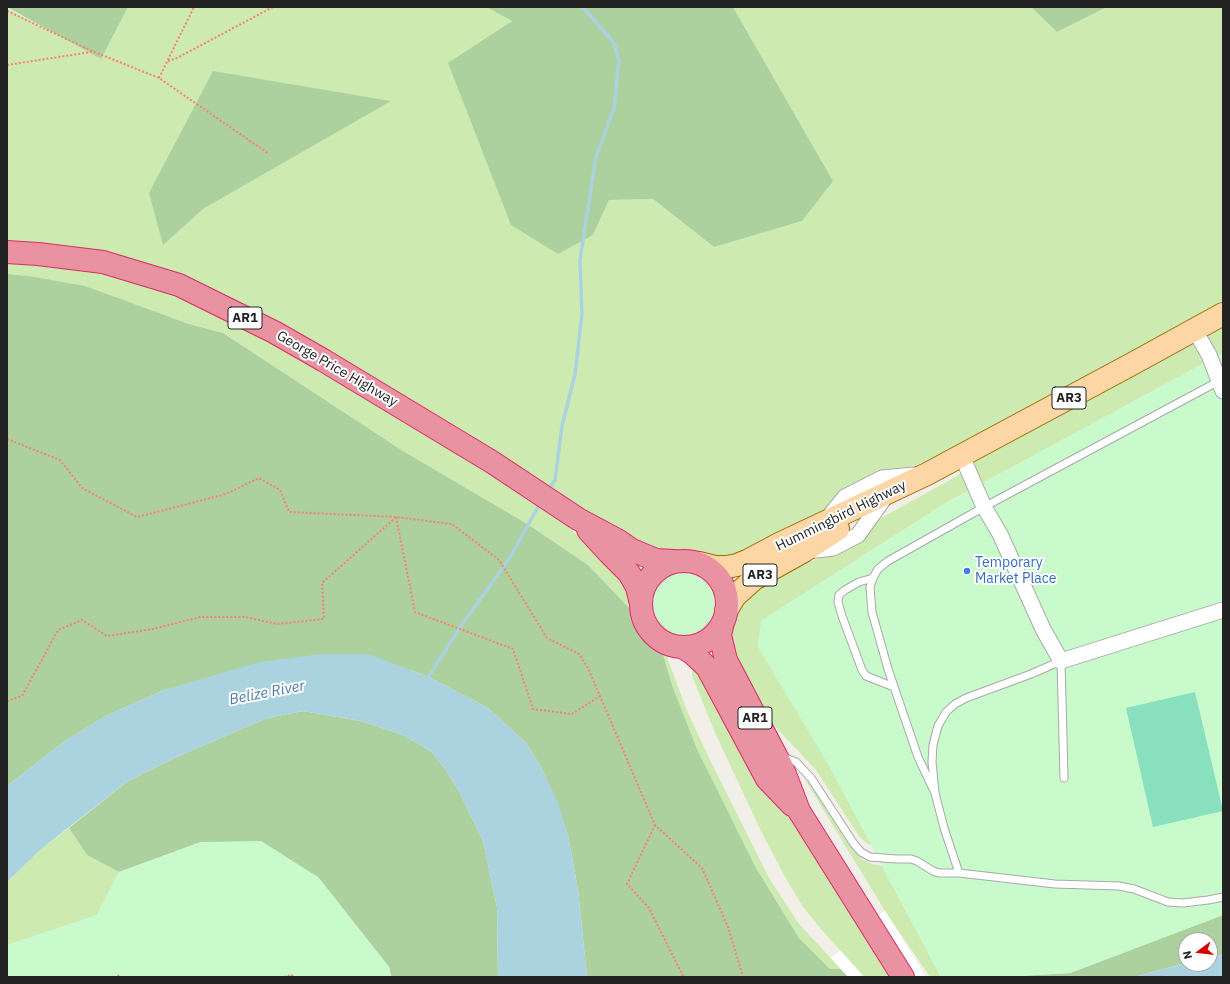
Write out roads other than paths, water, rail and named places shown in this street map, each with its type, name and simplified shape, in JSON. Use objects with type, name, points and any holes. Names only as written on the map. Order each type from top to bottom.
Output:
[{"type":"highway","name":"George Price Highway","points":[[7,252],[38,254],[103,262],[179,285],[274,332],[323,360],[486,458],[578,519],[647,558],[662,562],[674,561]]},
{"type":"highway","name":"George Price Highway","points":[[578,519],[609,553],[629,572],[637,587],[640,600]]},
{"type":"highway","points":[[685,560],[699,563],[711,571],[721,582],[726,596],[724,616],[719,628],[709,639],[696,645],[682,647],[671,645],[662,641],[650,630],[642,616],[640,600],[644,587],[651,575],[661,566],[674,561],[685,560]]},
{"type":"highway","name":"AR1","points":[[724,616],[720,635],[726,660],[783,769],[799,812],[903,977]]},
{"type":"highway","name":"AR1","points":[[682,647],[692,653],[707,667],[766,779],[799,812]]},
{"type":"main road","name":"Hummingbird Highway","points":[[699,563],[716,567],[737,565],[962,456],[1223,314]]},
{"type":"main road","name":"Hummingbird Highway","points":[[724,616],[735,596],[754,579],[804,551],[921,477]]},
{"type":"street","points":[[1194,329],[1220,376]]},
{"type":"street","points":[[962,456],[984,508],[1000,534],[1043,629],[1061,661],[1223,610]]},
{"type":"lane","points":[[935,792],[918,756],[888,669],[872,612],[870,587],[878,569],[888,561],[1220,376]]},
{"type":"lane","points":[[873,578],[859,582],[845,590],[839,595],[838,602],[862,670],[866,676],[871,679],[894,687]]},
{"type":"lane","points":[[959,873],[944,828],[935,792],[932,762],[933,746],[938,726],[946,712],[954,704],[1061,661],[1064,778]]},
{"type":"lane","points":[[775,754],[796,762],[811,778],[854,844],[861,852],[870,857],[881,859],[911,859],[939,873],[959,873],[1055,884],[1119,886],[1134,889],[1168,902],[1183,903],[1223,897]]},
{"type":"water","name":"Belize River","points":[[322,654],[368,654],[429,677],[488,708],[527,744],[542,769],[557,800],[568,835],[578,890],[587,977],[498,977],[497,907],[483,841],[459,791],[446,770],[431,751],[403,735],[361,721],[303,711],[267,718],[179,756],[128,781],[41,849],[7,882],[7,786],[65,741],[106,716],[164,690],[260,662]]},
{"type":"water","points":[[1223,955],[1223,977],[1134,977],[1178,965],[1178,972],[1218,972],[1218,956]]},
{"type":"waterway","points":[[550,487],[555,480],[562,426],[575,374],[582,314],[580,260],[596,157],[614,108],[619,61],[614,43],[583,7]]},
{"type":"waterway","points":[[427,679],[459,629],[509,559],[538,507]]},
{"type":"place","name":"Temporary Market Place","points":[[967,571]]}]
